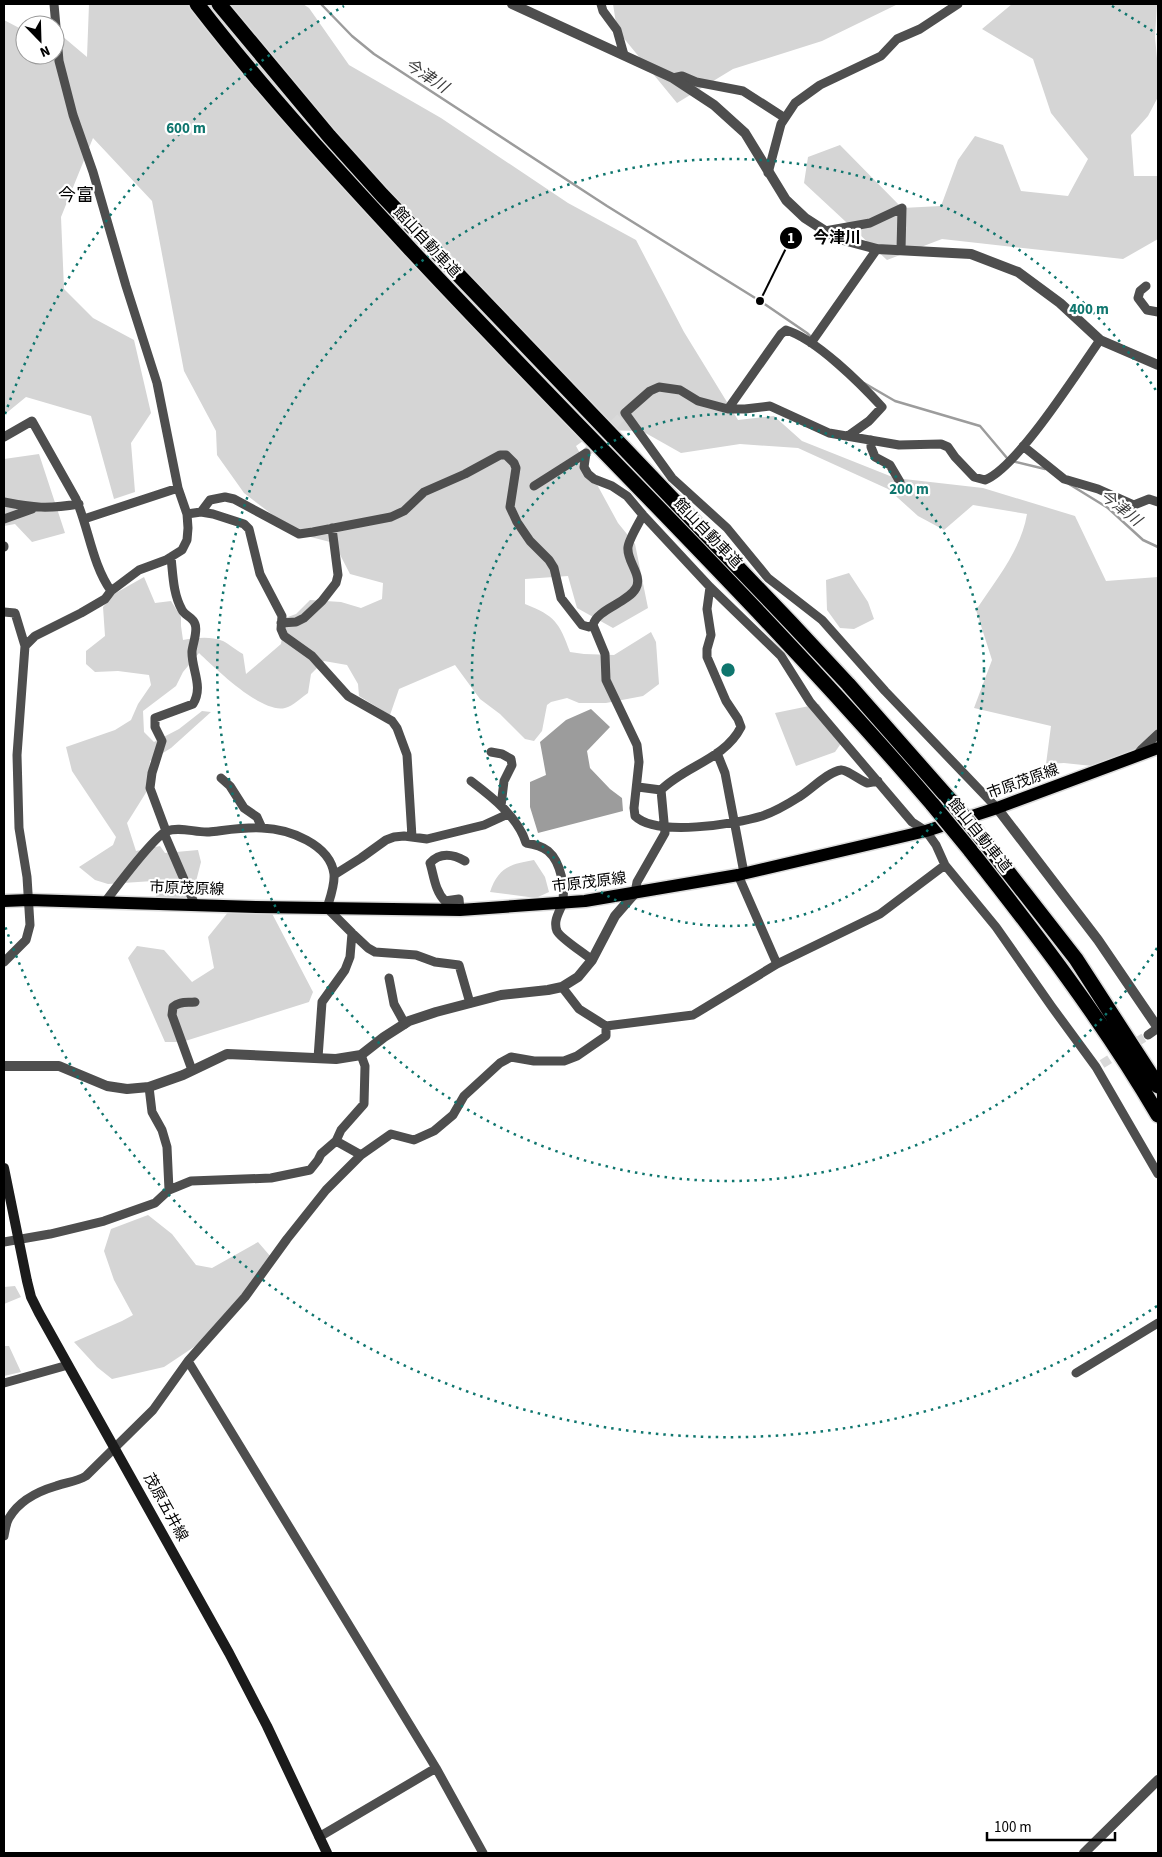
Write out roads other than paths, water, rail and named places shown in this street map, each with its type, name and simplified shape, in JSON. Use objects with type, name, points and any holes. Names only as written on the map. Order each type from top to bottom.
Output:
[{"type":"highway","name":"館山自動車道","points":[[197,4],[260,82],[351,185],[494,339],[779,633],[850,710],[933,805],[1068,977],[1158,1115]]},
{"type":"highway","name":"館山自動車道","points":[[219,4],[329,136],[369,180],[798,630],[951,801],[987,844],[1076,959],[1158,1086]]},
{"type":"main road","name":"市原茂原線","points":[[4,901],[460,910],[585,901],[741,874],[926,831],[997,808],[1158,748]]},
{"type":"main road","name":"茂原五井線","points":[[4,1168],[31,1297],[233,1661],[267,1726],[327,1853]]},
{"type":"street","points":[[25,646],[35,636],[105,599],[110,591],[139,570],[172,557],[182,550],[187,540],[187,514],[178,488],[157,383],[59,61],[54,4]]},
{"type":"street","points":[[512,4],[673,78],[714,105],[745,133],[786,200],[805,218],[836,238],[877,249],[971,254],[1018,272],[1060,303],[1100,340],[1158,365]]},
{"type":"street","points":[[601,4],[603,11],[617,30],[624,55]]},
{"type":"street","points":[[768,173],[781,124],[795,103],[808,92],[833,78],[881,56],[897,40],[920,29],[958,4]]},
{"type":"street","points":[[673,78],[682,76],[696,82],[743,91],[785,118]]},
{"type":"street","points":[[825,231],[870,223],[902,208],[901,250]]},
{"type":"street","points":[[811,343],[877,249]]},
{"type":"street","points":[[1146,286],[1140,291],[1138,298],[1147,310],[1158,312]]},
{"type":"street","points":[[728,409],[781,334],[786,330],[797,333],[811,343],[862,385],[882,407],[869,421],[848,436]]},
{"type":"street","points":[[1100,340],[1023,446],[999,470],[985,480],[974,477],[948,447],[941,444],[899,445],[828,433],[770,406],[728,409],[698,401],[680,390],[659,387],[650,391],[625,413],[672,478],[726,528],[768,578],[822,620],[885,690],[997,808],[1098,940],[1158,1028],[1148,1035]]},
{"type":"street","points":[[4,437],[32,421],[78,504],[92,550],[110,591]]},
{"type":"street","points":[[871,440],[871,448],[875,457],[890,465],[900,482]]},
{"type":"street","points":[[1023,446],[1064,479],[1098,490],[1134,505],[1149,499],[1154,499],[1158,502]]},
{"type":"street","points":[[534,486],[586,453],[584,467],[588,474],[627,496],[710,587],[781,656],[810,702],[912,822],[926,831],[936,845],[945,865],[996,927],[1052,1007],[1099,1066],[1158,1174]]},
{"type":"street","points":[[201,512],[210,500],[225,497],[245,503],[299,534],[391,517],[399,514],[424,492],[500,456],[506,455],[516,468],[510,507],[517,522],[530,541],[549,560],[554,568],[561,598],[582,625],[593,626]]},
{"type":"street","points":[[84,519],[178,488]]},
{"type":"street","points":[[4,502],[35,508],[53,508],[78,504]]},
{"type":"street","points":[[4,519],[35,508]]},
{"type":"street","points":[[187,514],[201,512],[233,520],[244,524],[249,529],[260,574],[282,616],[281,629],[284,636],[312,656],[348,696],[392,721],[397,728],[407,755],[412,837]]},
{"type":"street","points":[[643,515],[628,547],[629,556],[638,578],[638,586],[628,597],[593,622],[605,654],[606,680],[637,745],[639,762],[638,787],[634,808],[635,816],[644,822],[669,828],[734,823],[764,815],[787,804],[842,769],[867,783],[878,781]]},
{"type":"street","points":[[281,623],[296,622],[304,618],[322,601],[336,583],[338,575],[332,528]]},
{"type":"street","points":[[172,557],[174,584],[178,602],[184,613],[193,619],[196,625],[192,653],[198,689],[193,704],[155,718],[155,727],[162,741],[152,773],[150,788],[194,905]]},
{"type":"street","points":[[4,1066],[59,1066],[76,1071],[93,1081],[127,1089],[149,1087],[227,1054],[348,1058],[361,1055],[405,1024],[436,1012],[501,995],[562,987],[578,977],[592,960],[615,916],[635,893],[637,882],[655,847],[665,833],[661,790],[669,782],[717,753],[736,736],[740,727],[738,719],[726,701],[707,657],[711,635],[707,609],[710,587]]},
{"type":"street","points":[[4,612],[15,613],[25,646],[17,755],[19,828],[29,900],[30,925],[26,940],[4,962]]},
{"type":"street","points":[[1137,756],[1158,734]]},
{"type":"street","points":[[491,752],[502,754],[511,759],[512,765],[504,781],[501,806]]},
{"type":"street","points":[[717,753],[724,773],[734,823],[741,874],[777,964]]},
{"type":"street","points":[[221,778],[230,786],[244,808],[257,817],[262,828]]},
{"type":"street","points":[[471,781],[501,806],[524,836],[526,843],[534,844],[547,850],[555,859],[562,885],[562,903],[556,918],[558,933],[564,940],[574,945],[592,960]]},
{"type":"street","points":[[638,787],[661,790]]},
{"type":"street","points":[[334,875],[386,840],[394,837],[427,839],[484,825],[508,814]]},
{"type":"street","points":[[105,902],[152,844],[165,832],[174,829],[206,832],[262,828],[276,830],[307,839],[324,852],[331,864],[334,875],[327,908],[368,948],[375,952],[416,955],[435,962],[459,965],[470,1003]]},
{"type":"street","points":[[460,910],[459,899],[445,901],[440,897],[430,863],[443,855],[457,856],[465,861]]},
{"type":"street","points":[[562,987],[579,1009],[606,1026],[693,1015],[777,964],[880,914],[945,865]]},
{"type":"street","points":[[318,1058],[322,1002],[345,970],[350,957],[352,932]]},
{"type":"street","points":[[388,978],[394,1004],[405,1024]]},
{"type":"street","points":[[192,1070],[172,1016],[172,1007],[182,1003],[195,1002]]},
{"type":"street","points":[[4,1536],[8,1519],[19,1506],[37,1493],[57,1485],[78,1481],[86,1476],[152,1410],[188,1361],[245,1296],[326,1190],[360,1155],[391,1134],[414,1140],[434,1131],[453,1115],[464,1096],[500,1062],[511,1057],[534,1061],[564,1061],[577,1056],[606,1036],[606,1026]]},
{"type":"street","points":[[4,1242],[50,1234],[104,1221],[155,1202],[169,1190],[199,1180],[251,1180],[310,1170],[321,1154],[336,1141],[342,1130],[364,1104],[365,1066],[361,1055]]},
{"type":"street","points":[[149,1087],[152,1112],[162,1130],[167,1148],[169,1190]]},
{"type":"street","points":[[336,1141],[360,1155]]},
{"type":"street","points":[[1076,1374],[1158,1323]]},
{"type":"street","points":[[188,1361],[436,1768],[483,1853]]},
{"type":"street","points":[[4,1383],[68,1365]]},
{"type":"street","points":[[319,1837],[436,1768]]},
{"type":"street","points":[[1084,1853],[1158,1780]]},
{"type":"waterway","name":"今津川","points":[[321,4],[352,36],[374,54],[607,206],[760,301],[813,339]]},
{"type":"waterway","name":"今津川","points":[[864,383],[895,401],[980,426],[1007,458]]},
{"type":"waterway","name":"今津川","points":[[1012,461],[1045,469]]},
{"type":"waterway","name":"今津川","points":[[1069,484],[1108,508],[1143,540],[1158,547]]},
{"type":"tunnel","points":[[586,453],[625,413]]},
{"type":"tunnel","points":[[1102,1064],[1148,1035]]},
{"type":"place","name":"今津川","points":[[760,301]]},
{"type":"district","name":"今富","points":[[76,195]]}]
